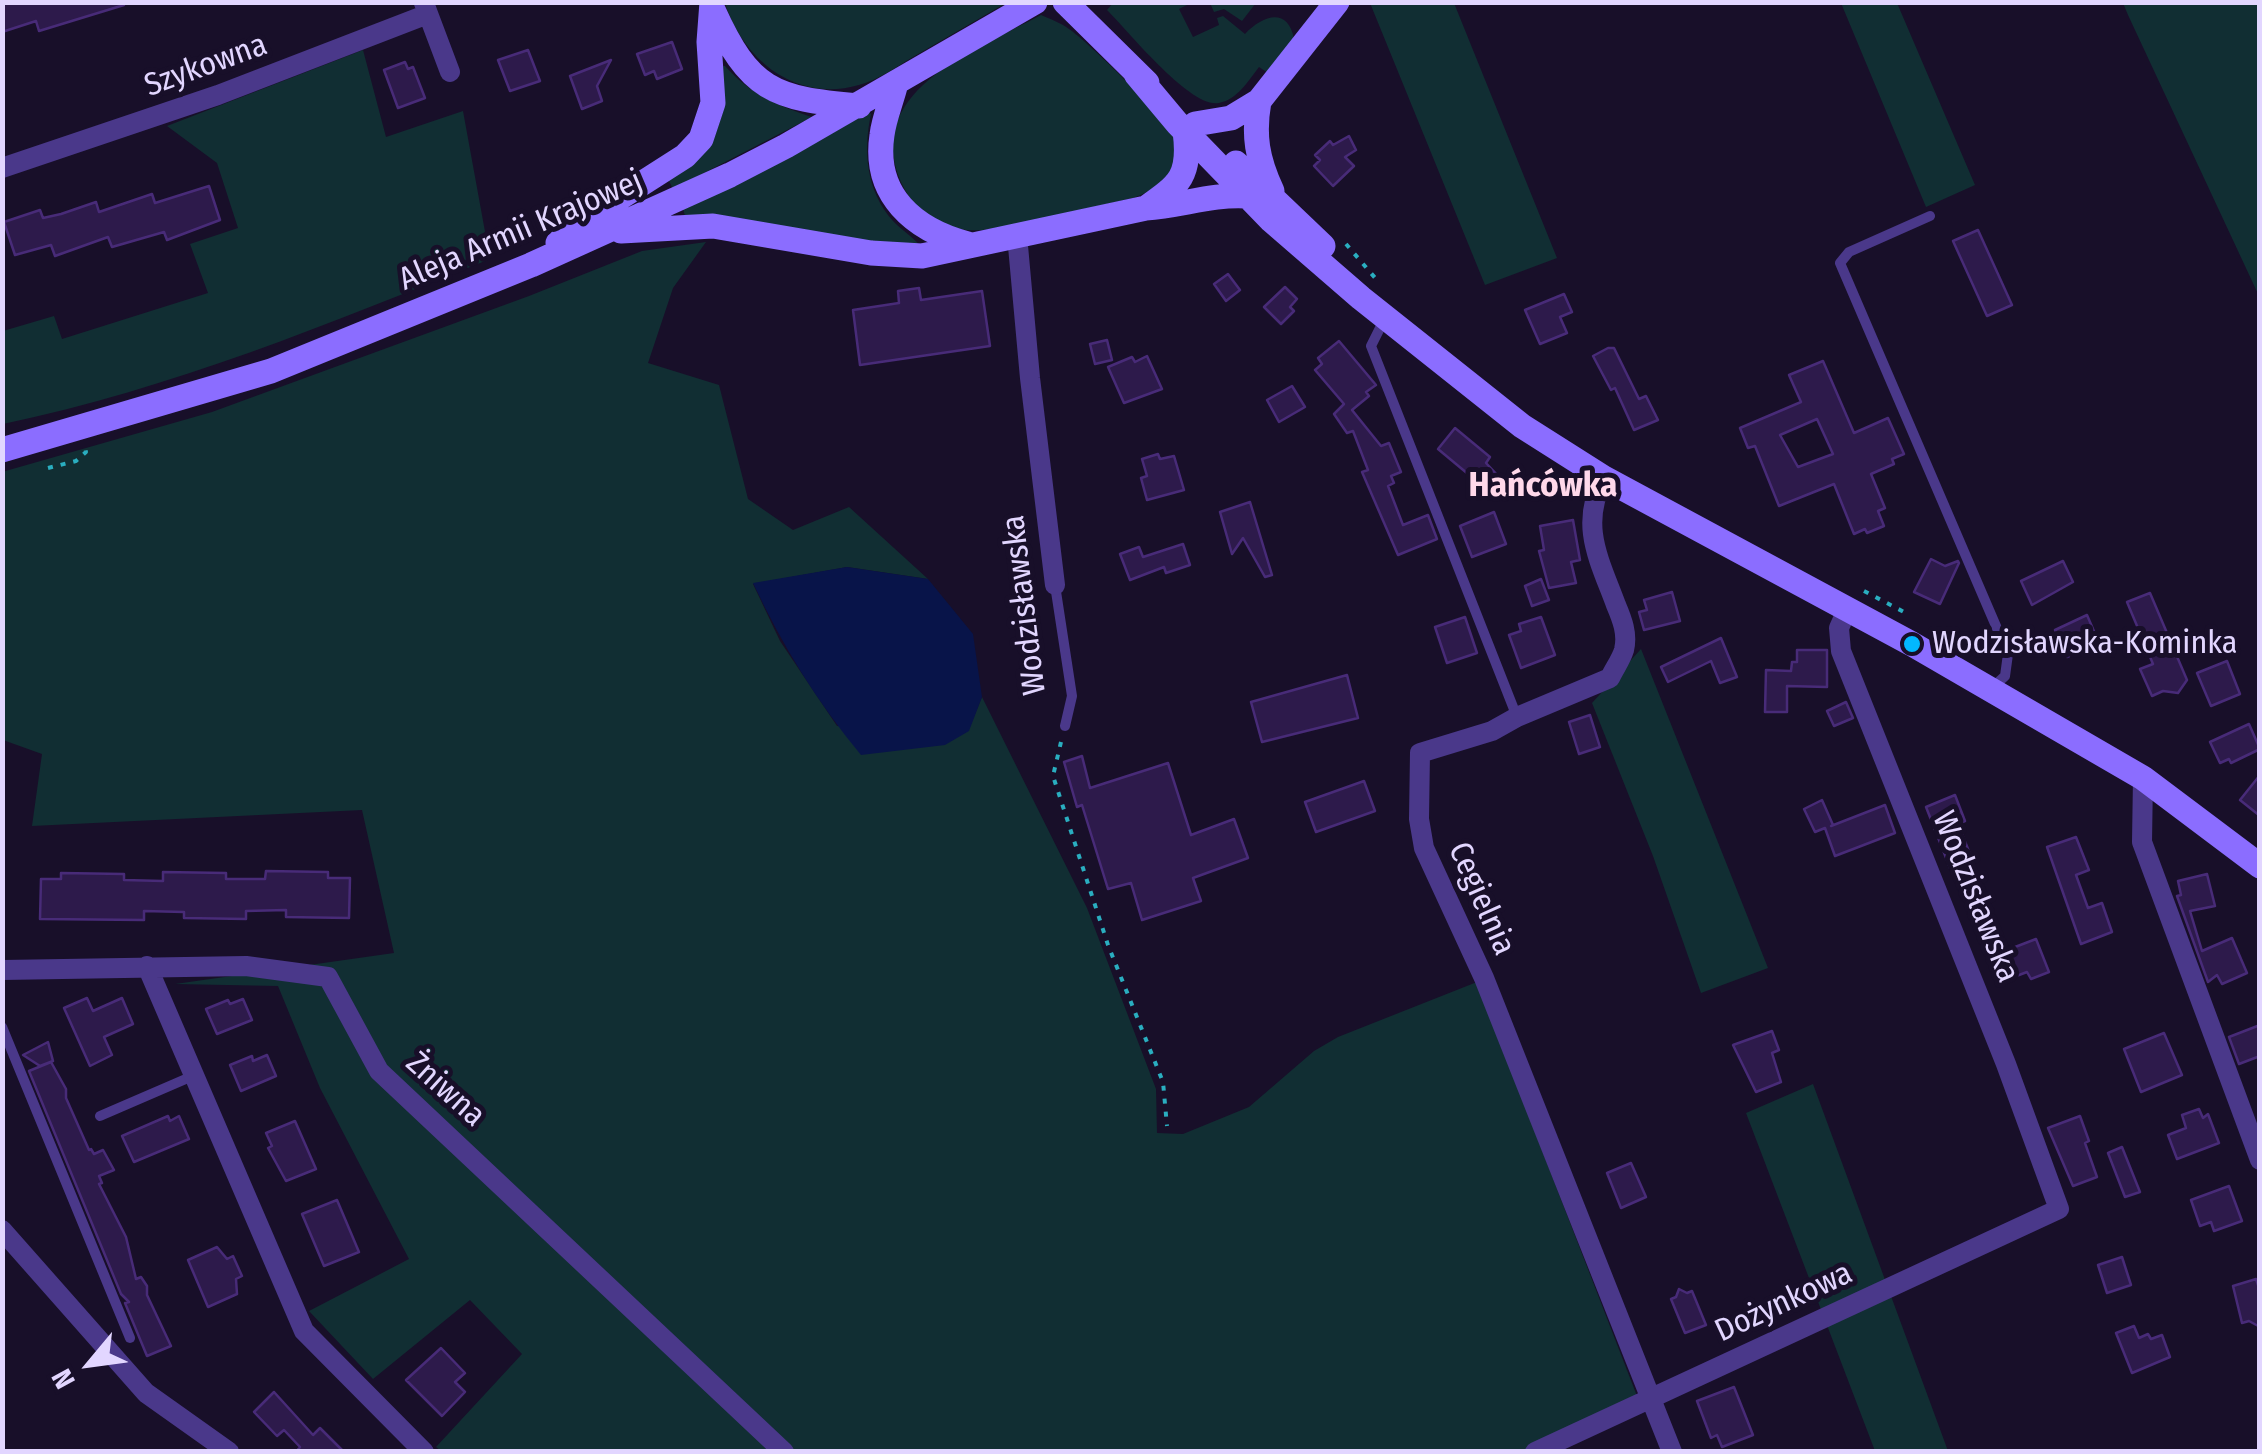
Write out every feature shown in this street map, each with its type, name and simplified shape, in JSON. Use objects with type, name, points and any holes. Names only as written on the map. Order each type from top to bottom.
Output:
[{"type":"main road","name":"Aleja Armii Krajowej","points":[[2,450],[271,371],[611,230],[730,176],[1036,2]]},
{"type":"main road","points":[[1190,128],[1230,118],[1259,101],[1337,2]]},
{"type":"main road","points":[[712,6],[734,54],[763,83],[798,99],[858,106]]},
{"type":"main road","points":[[530,265],[588,218],[685,156],[700,138],[713,103],[709,42],[712,6]]},
{"type":"main road","points":[[1074,12],[1190,128],[1276,200],[1370,290],[1395,324]]},
{"type":"main road","points":[[896,83],[882,134],[885,184],[910,218],[946,238],[973,246]]},
{"type":"main road","points":[[1259,101],[1254,129],[1256,151],[1276,200]]},
{"type":"main road","points":[[1190,128],[1246,196],[1298,245],[1499,410],[1604,478],[2143,778],[2260,866]]},
{"type":"main road","points":[[1146,208],[1178,185],[1187,158],[1190,128]]},
{"type":"main road","points":[[611,230],[713,226],[871,254],[922,256],[1146,208],[1177,206],[1219,195],[1246,196]]},
{"type":"street","points":[[426,8],[450,72]]},
{"type":"street","name":"Szykowna","points":[[2,168],[218,95],[426,8]]},
{"type":"street","name":"Wodzisławska","points":[[1018,236],[1030,378],[1055,585]]},
{"type":"street","name":"Cegielnia","points":[[1604,478],[1594,496],[1590,524],[1625,627],[1624,648],[1610,678],[1517,716],[1492,731],[1420,753],[1420,819],[1424,848],[1484,978],[1672,1452]]},
{"type":"street","name":"Wodzisławska","points":[[1847,610],[1839,628],[1841,650],[2006,1064],[2059,1208]]},
{"type":"street","points":[[2143,778],[2142,842],[2260,1160]]},
{"type":"street","points":[[148,966],[304,1331],[424,1452]]},
{"type":"street","name":"Żniwna","points":[[2,970],[246,966],[328,977],[379,1071],[784,1452]]},
{"type":"street","name":"Dożynkowa","points":[[1534,1452],[2059,1208]]},
{"type":"street","points":[[2,1230],[146,1393],[229,1452]]},
{"type":"lane","points":[[1930,216],[1849,252],[1840,263],[2008,654],[2005,676],[1990,690]]},
{"type":"lane","points":[[1395,324],[1371,346],[1517,716]]},
{"type":"lane","name":"Wodzisławska","points":[[1055,585],[1072,696],[1065,726]]},
{"type":"lane","points":[[2,1027],[130,1338]]},
{"type":"lane","points":[[100,1116],[196,1075]]},
{"type":"path","points":[[1341,238],[1379,282]]},
{"type":"path","name":"Wodzisławska","points":[[1065,726],[1053,776],[1108,945],[1163,1082],[1167,1126]]},
{"type":"green space","points":[[725,3],[1006,3],[880,77],[836,89],[814,88],[775,72],[745,42]]},
{"type":"green space","points":[[1113,3],[1191,3],[1179,9],[1193,37],[1219,25],[1217,18],[1223,16],[1245,34],[1259,22],[1281,18],[1294,39],[1268,73],[1259,67],[1232,98],[1207,102],[1177,82],[1144,50],[1107,10]]},
{"type":"green space","points":[[1210,3],[1256,3],[1242,21],[1224,9],[1214,12]]},
{"type":"green space","points":[[1370,3],[1454,3],[1557,258],[1485,285]]},
{"type":"green space","points":[[1841,3],[1897,3],[1975,185],[1926,207]]},
{"type":"green space","points":[[2123,3],[2259,3],[2259,296],[2128,15]]},
{"type":"green space","points":[[1041,15],[1079,37],[1161,118],[1176,142],[1171,171],[1151,190],[1133,198],[1060,215],[984,230],[958,229],[940,222],[923,212],[905,190],[894,156],[896,127],[908,101],[956,60]]},
{"type":"green space","points":[[363,50],[386,137],[463,111],[490,259],[189,373],[3,424],[3,331],[54,316],[62,339],[208,293],[190,244],[238,228],[217,163],[167,126]]},
{"type":"green space","points":[[721,66],[765,98],[812,117],[673,189],[668,179],[681,170]]},
{"type":"green space","points":[[868,112],[871,114],[867,156],[877,197],[893,221],[921,247],[686,219],[683,209]]},
{"type":"green space","points":[[706,242],[673,288],[648,363],[719,385],[748,499],[793,530],[849,507],[928,579],[847,567],[753,584],[780,641],[837,726],[968,731],[982,697],[1087,908],[1156,1089],[1157,1133],[1183,1134],[1249,1107],[1314,1051],[1338,1037],[1477,982],[1642,1409],[1540,1452],[441,1451],[436,1447],[522,1354],[470,1300],[373,1379],[309,1311],[409,1259],[320,1088],[278,986],[175,984],[394,953],[362,810],[32,826],[42,754],[3,740],[2,472],[212,412],[642,251]]},
{"type":"green space","points":[[1641,649],[1768,968],[1701,993],[1653,856],[1592,703]]},
{"type":"green space","points":[[1813,1084],[1948,1451],[1875,1451],[1746,1113]]},
{"type":"shaded area","points":[[847,567],[928,579],[973,634],[982,697],[969,731],[945,745],[861,755],[815,694],[753,583]]},
{"type":"building","points":[[2,3],[124,5],[39,31],[36,21],[2,32]]},
{"type":"building","points":[[672,42],[682,69],[657,79],[654,71],[645,75],[637,54]]},
{"type":"building","points":[[528,50],[540,81],[510,91],[498,60]]},
{"type":"building","points":[[611,60],[597,86],[602,101],[582,109],[570,76]]},
{"type":"building","points":[[405,62],[408,69],[413,67],[425,98],[398,108],[384,70]]},
{"type":"building","points":[[1349,136],[1356,150],[1345,157],[1354,166],[1333,186],[1314,166],[1320,160],[1315,155],[1330,141],[1333,145]]},
{"type":"building","points":[[209,186],[220,220],[167,240],[164,232],[112,247],[108,237],[55,256],[51,245],[15,255],[4,222],[40,210],[43,218],[96,202],[99,212],[152,194],[155,203]]},
{"type":"building","points":[[1978,230],[2012,305],[1987,316],[1953,241]]},
{"type":"building","points":[[1228,274],[1240,290],[1226,301],[1214,284]]},
{"type":"building","points":[[1285,287],[1297,299],[1290,307],[1294,311],[1281,324],[1264,307]]},
{"type":"building","points":[[919,288],[921,300],[982,291],[990,346],[860,365],[853,310],[899,303],[898,291]]},
{"type":"building","points":[[1564,294],[1572,312],[1560,317],[1567,333],[1540,344],[1525,310]]},
{"type":"building","points":[[1107,340],[1112,360],[1095,364],[1090,344]]},
{"type":"building","points":[[1339,341],[1376,385],[1352,410],[1381,446],[1389,443],[1401,472],[1391,476],[1394,483],[1388,486],[1403,525],[1428,515],[1437,539],[1398,555],[1362,472],[1368,470],[1353,431],[1347,433],[1334,414],[1344,404],[1315,370],[1322,364],[1318,358]]},
{"type":"building","points":[[1614,348],[1639,399],[1646,396],[1658,420],[1634,430],[1615,388],[1611,390],[1593,356]]},
{"type":"building","points":[[1147,356],[1162,389],[1124,403],[1108,367],[1132,357],[1135,362]]},
{"type":"building","points":[[1823,361],[1854,433],[1888,418],[1904,454],[1892,459],[1894,464],[1871,474],[1885,508],[1878,511],[1884,526],[1854,534],[1834,484],[1779,506],[1755,446],[1748,448],[1740,428],[1801,402],[1789,375]],"holes":[[[1817,419],[1833,454],[1798,467],[1780,435]]]},
{"type":"building","points":[[1292,386],[1305,407],[1279,422],[1267,400]]},
{"type":"building","points":[[1455,428],[1490,457],[1486,463],[1502,480],[1492,494],[1438,449]]},
{"type":"building","points":[[1158,454],[1160,459],[1174,456],[1184,490],[1147,500],[1141,478],[1147,476],[1142,459]]},
{"type":"building","points":[[1250,502],[1272,575],[1265,577],[1243,538],[1232,554],[1220,512]]},
{"type":"building","points":[[1494,512],[1506,544],[1472,557],[1460,526]]},
{"type":"building","points":[[1573,520],[1580,560],[1571,562],[1576,583],[1549,588],[1539,551],[1544,550],[1540,526]]},
{"type":"building","points":[[1183,544],[1190,565],[1166,573],[1164,567],[1130,580],[1120,554],[1139,547],[1143,557]]},
{"type":"building","points":[[1931,559],[1945,566],[1959,563],[1940,604],[1914,592]]},
{"type":"building","points":[[2063,561],[2073,582],[2032,605],[2021,581]]},
{"type":"building","points":[[1541,579],[1549,600],[1532,606],[1525,586]]},
{"type":"building","points":[[1672,592],[1680,621],[1644,630],[1639,612],[1647,610],[1644,600]]},
{"type":"building","points":[[2150,593],[2187,680],[2178,693],[2163,691],[2152,696],[2140,669],[2153,664],[2127,602]]},
{"type":"building","points":[[2087,615],[2099,643],[2067,657],[2055,630]]},
{"type":"building","points":[[1465,617],[1477,653],[1447,663],[1435,627]]},
{"type":"building","points":[[1541,617],[1555,655],[1521,668],[1509,635],[1521,631],[1519,624]]},
{"type":"building","points":[[1721,638],[1737,677],[1720,683],[1711,661],[1668,682],[1661,667]]},
{"type":"building","points":[[1797,650],[1827,650],[1827,687],[1787,686],[1787,712],[1765,712],[1766,670],[1791,671],[1792,662],[1797,662]]},
{"type":"building","points":[[2227,661],[2240,694],[2211,706],[2197,673]]},
{"type":"building","points":[[1347,675],[1358,718],[1262,742],[1251,702]]},
{"type":"building","points":[[1846,702],[1853,718],[1834,726],[1827,711]]},
{"type":"building","points":[[1590,715],[1600,747],[1579,754],[1569,722]]},
{"type":"building","points":[[2249,724],[2260,749],[2231,763],[2229,759],[2220,763],[2210,742]]},
{"type":"building","points":[[1082,756],[1090,788],[1168,763],[1191,835],[1234,819],[1248,858],[1193,878],[1201,901],[1142,920],[1131,883],[1108,889],[1082,805],[1077,807],[1064,762]]},
{"type":"building","points":[[2260,775],[2260,816],[2240,800]]},
{"type":"building","points":[[1364,781],[1375,811],[1316,832],[1305,802]]},
{"type":"building","points":[[1955,795],[1965,821],[1958,824],[1972,859],[1950,868],[1926,807]]},
{"type":"building","points":[[1822,800],[1831,826],[1885,805],[1895,833],[1835,856],[1825,828],[1815,832],[1804,809]]},
{"type":"building","points":[[2076,837],[2089,870],[2076,875],[2088,908],[2102,903],[2112,932],[2081,944],[2047,847]]},
{"type":"building","points":[[266,871],[328,872],[328,878],[350,878],[349,918],[286,917],[286,910],[246,911],[246,919],[184,918],[184,912],[144,911],[144,920],[40,919],[41,879],[61,879],[61,873],[124,874],[124,880],[163,881],[163,872],[226,873],[226,879],[265,879]]},
{"type":"building","points":[[2207,874],[2215,906],[2190,911],[2202,951],[2232,938],[2247,973],[2222,984],[2217,975],[2208,982],[2177,896],[2181,895],[2178,881]]},
{"type":"building","points":[[2036,939],[2049,972],[2031,979],[2027,972],[2011,978],[2002,952]]},
{"type":"building","points":[[87,998],[93,1011],[122,998],[133,1024],[104,1037],[112,1055],[90,1066],[64,1008]]},
{"type":"building","points":[[243,999],[252,1020],[217,1034],[206,1009]]},
{"type":"building","points":[[2260,1025],[2260,1056],[2239,1064],[2229,1037]]},
{"type":"building","points":[[1772,1031],[1779,1050],[1772,1053],[1781,1082],[1756,1092],[1733,1045]]},
{"type":"building","points":[[2164,1033],[2182,1075],[2141,1092],[2124,1049]]},
{"type":"building","points":[[48,1042],[53,1061],[40,1066],[23,1055]]},
{"type":"building","points":[[267,1055],[276,1076],[241,1091],[230,1065]]},
{"type":"building","points":[[51,1062],[66,1089],[66,1098],[89,1150],[94,1154],[103,1150],[114,1170],[99,1176],[99,1184],[126,1237],[136,1279],[141,1277],[147,1286],[147,1295],[171,1346],[147,1356],[125,1303],[129,1302],[121,1294],[29,1071]]},
{"type":"building","points":[[2199,1109],[2203,1118],[2208,1114],[2219,1143],[2177,1159],[2168,1135],[2186,1128],[2182,1115]]},
{"type":"building","points":[[168,1116],[170,1121],[179,1116],[189,1139],[134,1162],[122,1136]]},
{"type":"building","points":[[2080,1116],[2097,1177],[2073,1186],[2048,1128]]},
{"type":"building","points":[[295,1121],[316,1169],[286,1181],[268,1148],[272,1146],[266,1133]]},
{"type":"building","points":[[2122,1147],[2140,1192],[2125,1197],[2108,1153]]},
{"type":"building","points":[[1631,1163],[1646,1197],[1621,1208],[1607,1173]]},
{"type":"building","points":[[2229,1186],[2242,1221],[2214,1231],[2211,1222],[2200,1226],[2191,1200]]},
{"type":"building","points":[[337,1200],[359,1252],[324,1266],[302,1214]]},
{"type":"building","points":[[217,1247],[227,1259],[233,1256],[242,1276],[236,1279],[237,1294],[208,1307],[188,1260]]},
{"type":"building","points":[[2122,1257],[2131,1285],[2107,1293],[2098,1265]]},
{"type":"building","points":[[2256,1279],[2260,1327],[2249,1321],[2242,1323],[2233,1286]]},
{"type":"building","points":[[1679,1289],[1692,1291],[1706,1325],[1685,1333],[1671,1299]]},
{"type":"building","points":[[2134,1326],[2139,1338],[2162,1335],[2170,1357],[2132,1373],[2116,1333]]},
{"type":"building","points":[[441,1348],[465,1373],[455,1382],[465,1392],[442,1416],[406,1380]]},
{"type":"building","points":[[1734,1387],[1753,1435],[1722,1447],[1717,1435],[1711,1438],[1697,1401]]},
{"type":"building","points":[[274,1392],[313,1435],[320,1428],[344,1452],[296,1452],[300,1447],[284,1430],[277,1436],[254,1412]]},
{"type":"place","name":"Wodzisławska-Kominka","points":[[1912,644]]},
{"type":"district","name":"Hańcówka","points":[[1543,486]]}]
